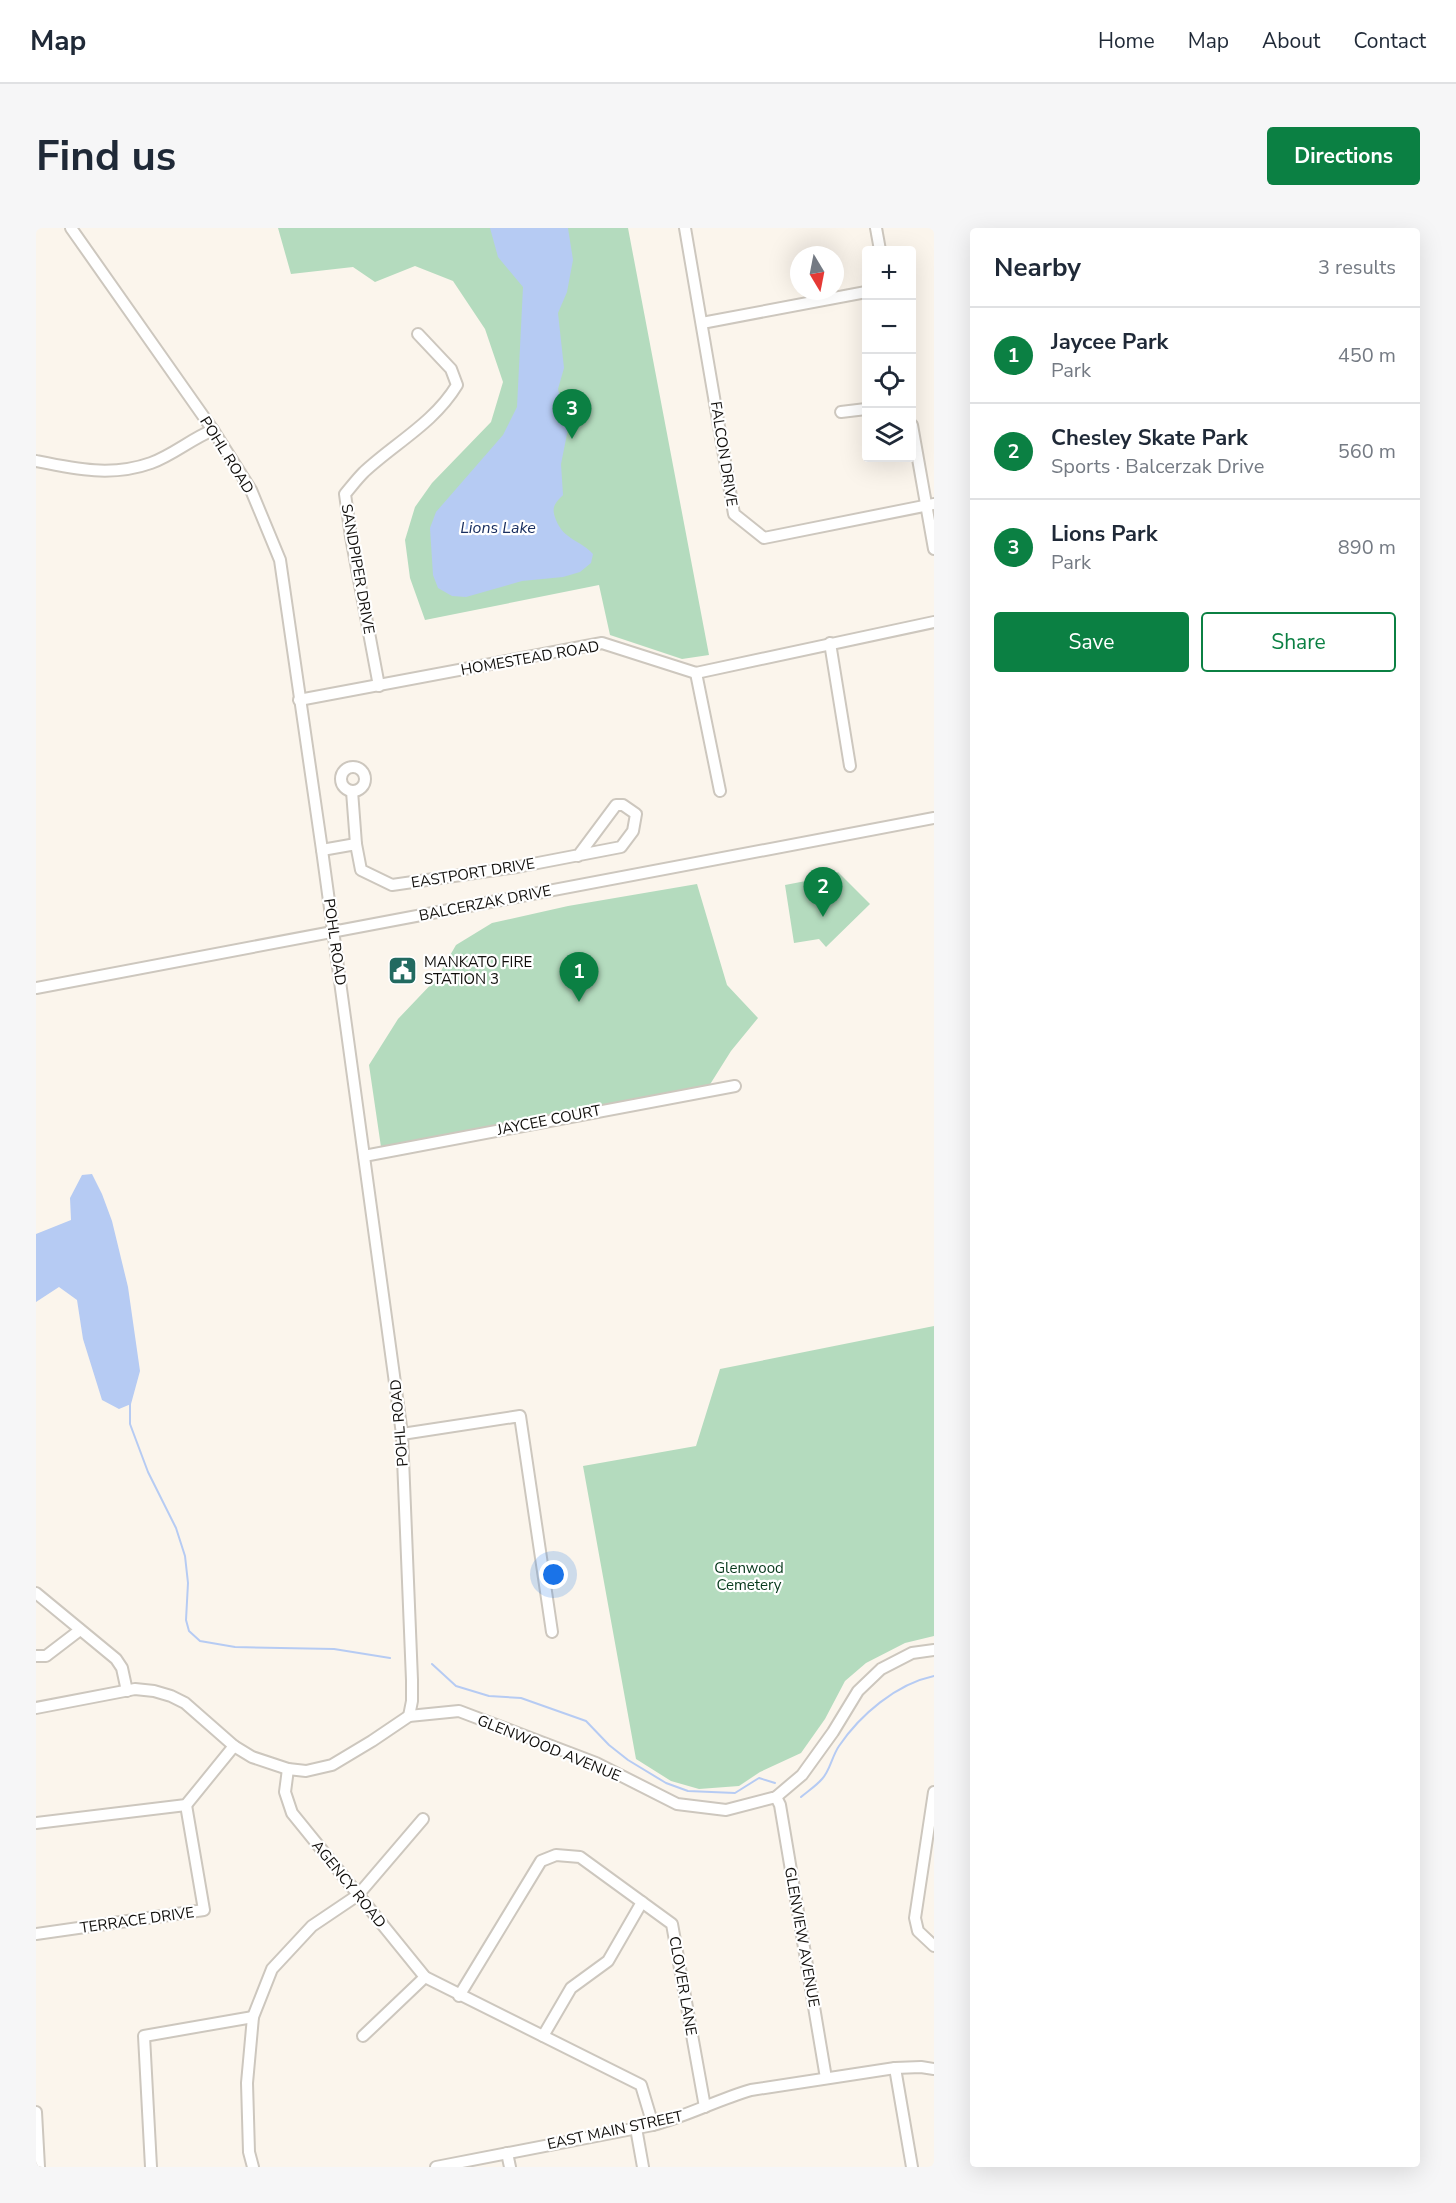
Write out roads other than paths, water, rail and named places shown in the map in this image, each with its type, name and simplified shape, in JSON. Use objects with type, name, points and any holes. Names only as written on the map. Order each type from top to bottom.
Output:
[{"type":"street","name":"POHL ROAD","points":[[71,228],[213,430],[251,490],[280,560],[402,1434],[412,1680],[409,1716]]},
{"type":"street","name":"FALCON DRIVE","points":[[685,228],[734,514],[764,538],[930,505]]},
{"type":"street","points":[[876,228],[879,246]]},
{"type":"street","points":[[702,323],[862,293]]},
{"type":"street","name":"SANDPIPER DRIVE","points":[[379,686],[345,494],[363,472],[420,427],[447,402],[457,385],[451,369],[418,334]]},
{"type":"street","points":[[841,412],[862,409]]},
{"type":"street","points":[[36,461],[91,472],[129,468],[152,463],[195,437],[213,430]]},
{"type":"street","points":[[916,443],[930,505],[934,549]]},
{"type":"street","name":"HOMESTEAD ROAD","points":[[299,700],[602,644],[696,673],[934,622]]},
{"type":"street","points":[[830,643],[850,766]]},
{"type":"street","points":[[696,673],[720,790]]},
{"type":"street","name":"EASTPORT DRIVE","points":[[352,791],[356,844],[362,870],[392,885],[578,856],[621,847],[633,831],[636,814],[623,806],[616,805],[578,856]]},
{"type":"street","name":"BALCERZAK DRIVE","points":[[36,988],[934,818]]},
{"type":"street","points":[[322,850],[356,844]]},
{"type":"street","name":"JAYCEE COURT","points":[[364,1156],[735,1086]]},
{"type":"street","points":[[402,1434],[520,1416],[552,1632]]},
{"type":"street","points":[[36,1593],[116,1659],[122,1668],[127,1691]]},
{"type":"street","points":[[36,1656],[46,1656],[80,1630]]},
{"type":"street","name":"GLENWOOD AVENUE","points":[[288,1769],[306,1771],[332,1765],[409,1716],[459,1711],[596,1763],[677,1804],[726,1810],[776,1797],[802,1775],[833,1732],[858,1691],[881,1669],[912,1653],[934,1650]]},
{"type":"street","points":[[36,1708],[145,1689],[171,1696],[185,1703],[234,1746],[252,1757],[288,1769]]},
{"type":"street","points":[[36,1823],[186,1804],[234,1746]]},
{"type":"street","name":"AGENCY ROAD","points":[[288,1769],[285,1792],[292,1814],[425,1977],[641,2085],[653,2125]]},
{"type":"street","points":[[934,1792],[915,1918],[918,1931],[934,1946]]},
{"type":"street","name":"GLENVIEW AVENUE","points":[[776,1797],[780,1805],[826,2079]]},
{"type":"street","name":"TERRACE DRIVE","points":[[36,1934],[204,1910],[186,1804]]},
{"type":"street","points":[[253,2167],[249,2152],[247,2083],[253,2017],[272,1969],[312,1926],[358,1895],[423,1819]]},
{"type":"street","name":"CLOVER LANE","points":[[459,1996],[541,1861],[556,1855],[580,1857],[672,1924],[705,2106]]},
{"type":"street","points":[[543,2036],[571,1988],[608,1961],[642,1902]]},
{"type":"street","points":[[363,2036],[425,1977]]},
{"type":"street","points":[[151,2167],[144,2036],[253,2017]]},
{"type":"street","points":[[895,2068],[912,2167]]},
{"type":"street","name":"EAST MAIN STREET","points":[[436,2167],[653,2125],[682,2117],[705,2106],[751,2090],[895,2068],[934,2068]]},
{"type":"street","points":[[36,2112],[39,2167]]},
{"type":"street","points":[[636,2128],[643,2167]]},
{"type":"street","points":[[507,2153],[510,2167]]},
{"type":"water","name":"Lions Lake","points":[[490,228],[568,228],[573,260],[567,292],[558,313],[564,368],[558,389],[568,429],[561,464],[563,495],[556,504],[554,512],[563,532],[593,554],[591,563],[580,572],[563,577],[522,581],[466,597],[452,596],[438,588],[433,575],[430,528],[436,512],[503,435],[517,407],[523,287],[498,257]]},
{"type":"water","points":[[92,1174],[112,1221],[128,1287],[140,1371],[131,1404],[119,1409],[102,1400],[83,1339],[77,1300],[59,1287],[36,1302],[36,1234],[71,1220],[70,1198],[82,1175]]},
{"type":"waterway","points":[[130,1402],[130,1424],[148,1472],[176,1528],[185,1556],[188,1583],[186,1620],[189,1631],[200,1641],[235,1647],[334,1649],[390,1658]]},
{"type":"waterway","points":[[432,1664],[456,1686],[489,1696],[521,1698],[586,1721],[609,1745],[628,1760],[666,1783],[688,1791],[735,1793],[759,1778],[775,1783]]},
{"type":"waterway","points":[[801,1797],[825,1776],[839,1746],[868,1712],[893,1693],[934,1676]]},
{"type":"place","name":"Lions Park","points":[[572,439]]},
{"type":"place","name":"Chesley Skate Park","points":[[823,917]]},
{"type":"place","name":"MANKATO FIRE STATION 3","points":[[403,971]]},
{"type":"place","name":"Jaycee Park","points":[[579,1002]]},
{"type":"park label","name":"Glenwood Cemetery","points":[[749,1576]]}]
